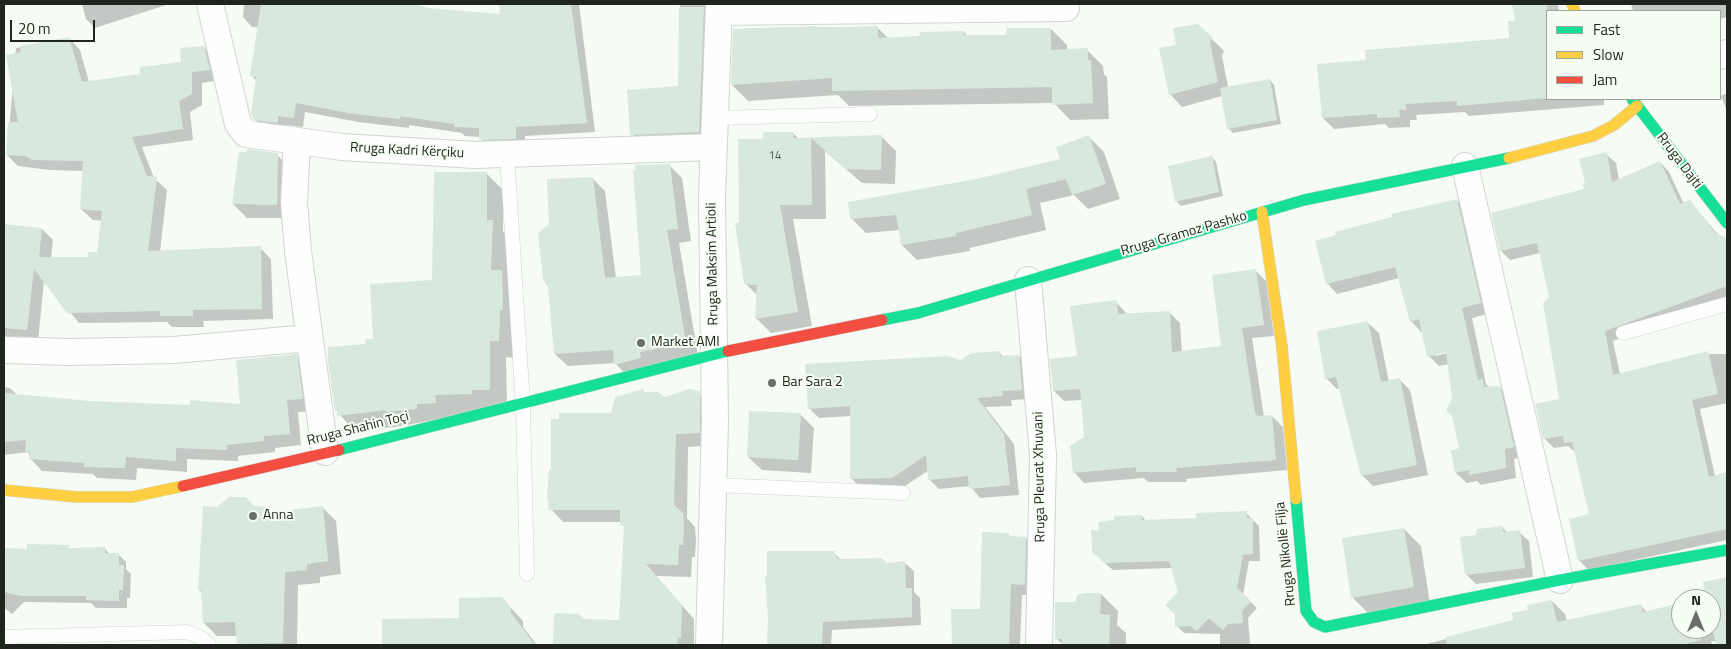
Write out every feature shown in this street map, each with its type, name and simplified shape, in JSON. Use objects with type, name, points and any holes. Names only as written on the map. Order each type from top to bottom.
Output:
[{"type":"street","name":"Rruga Kadri Kërçiku","points":[[210,4],[238,124],[243,132],[297,142],[372,149],[507,155],[714,148]]},
{"type":"street","points":[[719,8],[1066,8]]},
{"type":"street","name":"Rruga Maksim Artioli","points":[[709,645],[714,484],[714,148],[719,8]]},
{"type":"street","name":"Rruga Gramoz Pashko","points":[[715,354],[918,313],[1262,212],[1378,183],[1529,154],[1593,136],[1614,125],[1638,101]]},
{"type":"street","name":"Rruga Dajti","points":[[1638,101],[1727,223]]},
{"type":"street","points":[[297,142],[296,225],[325,452]]},
{"type":"street","points":[[1465,166],[1560,580]]},
{"type":"street","name":"Rruga Nikollë Filja","points":[[1262,212],[1273,275],[1282,347],[1306,610],[1312,620],[1318,625],[1334,625],[1560,580],[1727,550]]},
{"type":"street","name":"Rruga Pleurat Xhuvani","points":[[1028,280],[1043,455],[1039,645]]},
{"type":"street","points":[[4,350],[51,352],[164,350],[309,338]]},
{"type":"street","name":"Rruga Shahin Toçi","points":[[4,490],[77,497],[132,497],[292,462],[325,452],[523,405],[715,354]]},
{"type":"lane","points":[[715,118],[870,114]]},
{"type":"lane","points":[[507,155],[523,405],[527,574]]},
{"type":"lane","points":[[1713,206],[1727,203]]},
{"type":"lane","points":[[1623,334],[1727,304]]},
{"type":"lane","points":[[714,484],[902,492]]},
{"type":"lane","points":[[4,637],[188,632],[201,638],[209,645]]},
{"type":"building","points":[[261,4],[415,4],[428,8],[500,14],[499,5],[571,4],[587,123],[516,127],[516,139],[479,140],[479,128],[454,127],[454,124],[400,116],[400,119],[348,113],[296,103],[294,118],[278,116],[278,123],[254,120],[251,114],[256,77],[250,76]]},
{"type":"building","points":[[1512,4],[1547,4],[1546,98],[1457,106],[1457,101],[1406,104],[1406,110],[1399,110],[1400,117],[1377,118],[1377,114],[1322,118],[1317,64],[1366,60],[1365,50],[1509,38],[1508,21],[1515,21]]},
{"type":"building","points":[[679,7],[704,7],[699,132],[630,135],[627,90],[678,86]]},
{"type":"building","points":[[1198,24],[1212,37],[1210,43],[1218,82],[1169,95],[1159,48],[1176,45],[1173,28]]},
{"type":"building","points":[[817,26],[817,28],[878,26],[878,38],[919,36],[920,32],[964,31],[964,35],[1006,35],[1007,28],[1051,28],[1051,50],[1088,48],[1088,60],[1091,60],[1093,103],[1052,105],[1052,87],[832,91],[832,78],[731,85],[733,29]]},
{"type":"building","points":[[69,37],[82,82],[140,74],[140,67],[181,62],[180,48],[204,46],[210,70],[192,72],[192,94],[179,101],[183,129],[132,137],[147,176],[157,177],[148,251],[261,246],[262,309],[193,310],[193,316],[160,316],[160,311],[67,313],[34,269],[27,330],[4,328],[4,224],[42,228],[39,257],[88,257],[88,252],[97,252],[102,211],[80,209],[83,161],[33,160],[26,156],[6,155],[8,122],[18,122],[6,55],[21,52],[20,46]]},
{"type":"building","points":[[1270,79],[1277,120],[1227,129],[1220,88]]},
{"type":"building","points":[[763,132],[794,132],[793,138],[882,135],[881,170],[846,169],[811,138],[812,205],[780,205],[798,312],[755,319],[757,285],[744,284],[735,223],[739,222],[738,139],[763,139]]},
{"type":"building","points":[[1089,135],[1106,184],[1072,195],[1066,179],[1026,189],[1032,215],[956,233],[956,236],[901,245],[896,215],[850,219],[848,202],[976,179],[1060,159],[1056,147]]},
{"type":"building","points":[[247,149],[278,153],[277,205],[232,204],[239,152],[246,152]]},
{"type":"building","points":[[1607,152],[1612,182],[1660,161],[1680,204],[1690,200],[1715,233],[1727,238],[1727,286],[1605,331],[1613,375],[1708,351],[1718,394],[1692,400],[1709,477],[1727,472],[1727,529],[1578,561],[1569,519],[1589,514],[1572,442],[1564,443],[1563,436],[1543,439],[1535,404],[1559,399],[1543,303],[1549,297],[1537,243],[1500,251],[1491,213],[1584,189],[1583,184],[1585,183],[1579,159]]},
{"type":"building","points":[[1212,156],[1219,192],[1175,202],[1168,166]]},
{"type":"building","points":[[670,164],[678,229],[667,230],[686,343],[640,352],[641,358],[614,365],[613,350],[554,354],[548,287],[543,280],[538,233],[549,224],[547,179],[593,177],[605,278],[641,275],[633,170],[636,170],[635,165]]},
{"type":"building","points":[[434,172],[487,172],[487,220],[493,220],[491,270],[502,270],[503,310],[500,310],[499,341],[490,341],[490,390],[472,390],[472,394],[435,395],[436,403],[417,404],[417,409],[385,412],[385,410],[337,416],[328,362],[328,347],[366,344],[365,339],[373,339],[370,284],[432,280]]},
{"type":"building","points":[[1457,199],[1481,303],[1462,308],[1478,380],[1483,379],[1484,387],[1500,386],[1514,447],[1505,449],[1506,468],[1469,475],[1469,470],[1455,473],[1451,451],[1459,448],[1452,416],[1446,410],[1452,399],[1446,352],[1427,357],[1419,319],[1410,322],[1395,267],[1326,284],[1315,241],[1336,235],[1335,232],[1392,217],[1391,214]]},
{"type":"building","points":[[1256,269],[1264,325],[1242,328],[1255,413],[1258,416],[1272,415],[1276,460],[1176,468],[1177,472],[1136,472],[1136,467],[1073,473],[1070,446],[1084,437],[1080,389],[1053,391],[1050,359],[1077,356],[1070,306],[1117,300],[1118,314],[1170,311],[1172,352],[1221,346],[1212,275]]},
{"type":"building","points":[[1368,321],[1381,382],[1400,378],[1417,465],[1361,476],[1336,377],[1325,379],[1317,331]]},
{"type":"building","points":[[1000,351],[1000,356],[1019,355],[1022,390],[1002,391],[1003,396],[977,398],[1004,434],[1010,485],[969,489],[968,476],[928,480],[926,455],[892,478],[850,479],[850,406],[808,409],[805,364],[948,356],[960,360],[972,353]]},
{"type":"building","points":[[297,354],[303,399],[287,400],[290,434],[264,436],[264,441],[227,445],[227,450],[176,448],[176,461],[126,457],[125,468],[84,467],[84,463],[29,459],[30,452],[25,451],[26,440],[4,442],[4,393],[90,401],[190,405],[190,400],[240,404],[236,360]]},
{"type":"building","points":[[643,389],[644,392],[658,392],[665,397],[689,389],[700,391],[700,433],[676,434],[674,505],[683,513],[684,528],[683,545],[679,545],[678,565],[646,564],[682,605],[681,638],[678,638],[677,645],[553,645],[554,613],[579,614],[584,619],[619,620],[624,525],[620,525],[620,510],[549,510],[547,495],[549,470],[551,470],[551,419],[559,419],[559,413],[611,413],[615,397]]},
{"type":"building","points":[[749,411],[801,413],[798,460],[747,457]]},
{"type":"building","points":[[229,497],[246,497],[254,506],[267,507],[273,512],[323,506],[328,561],[307,564],[307,570],[285,572],[283,643],[237,644],[235,622],[203,623],[201,590],[198,590],[203,506],[217,507]]},
{"type":"building","points":[[1247,511],[1247,518],[1253,518],[1253,554],[1243,555],[1237,588],[1251,601],[1242,611],[1243,623],[1228,624],[1223,630],[1209,618],[1197,631],[1190,626],[1175,627],[1175,614],[1165,605],[1178,592],[1169,561],[1105,563],[1092,552],[1091,530],[1099,530],[1098,522],[1114,520],[1114,516],[1142,515],[1142,520],[1196,518],[1196,513]]},
{"type":"building","points":[[1503,526],[1503,532],[1520,530],[1525,568],[1465,575],[1460,537],[1476,535],[1477,529]]},
{"type":"building","points":[[1404,528],[1414,587],[1351,598],[1342,538]]},
{"type":"building","points":[[982,532],[1009,533],[1009,536],[1026,537],[1025,585],[1011,584],[1009,645],[952,645],[951,609],[980,609]]},
{"type":"building","points":[[27,544],[69,545],[69,548],[105,547],[105,553],[119,553],[119,565],[124,565],[123,590],[119,590],[119,601],[86,600],[86,596],[22,596],[4,592],[4,548],[27,549]]},
{"type":"building","points":[[767,551],[834,551],[837,559],[881,558],[887,563],[905,561],[906,588],[912,588],[912,617],[823,622],[822,645],[767,645],[768,619],[765,577],[767,575]]},
{"type":"building","points":[[1727,577],[1727,645],[1716,645],[1715,639],[1721,639],[1721,589],[1704,589],[1703,582]]},
{"type":"building","points":[[1101,593],[1100,614],[1110,615],[1109,645],[1062,645],[1062,639],[1055,639],[1055,602],[1075,602],[1077,595]]},
{"type":"building","points":[[502,597],[511,607],[511,613],[535,645],[382,645],[382,619],[459,618],[459,598]]},
{"type":"building","points":[[1552,600],[1557,622],[1641,604],[1643,612],[1671,605],[1671,639],[1701,640],[1681,645],[1447,645],[1446,637],[1513,620],[1512,613],[1528,610],[1527,605]]},
{"type":"traffic: fast","points":[[1633,100],[1727,223]]},
{"type":"traffic: fast","points":[[882,320],[918,313],[1304,200],[1509,158]]},
{"type":"traffic: fast","points":[[339,450],[728,351]]},
{"type":"traffic: fast","points":[[1296,499],[1306,611],[1314,622],[1325,627],[1560,580],[1727,550]]},
{"type":"traffic: slow","points":[[1572,4],[1575,10]]},
{"type":"traffic: slow","points":[[1509,158],[1593,136],[1614,125],[1637,106]]},
{"type":"traffic: slow","points":[[1262,212],[1282,347],[1296,499]]},
{"type":"traffic: slow","points":[[4,490],[77,497],[132,497],[183,486]]},
{"type":"traffic: jam","points":[[728,351],[882,320]]},
{"type":"traffic: jam","points":[[183,486],[339,450]]},
{"type":"place","name":"Market AMI","points":[[641,343]]},
{"type":"place","name":"Bar Sara 2","points":[[772,383]]},
{"type":"place","name":"Anna","points":[[253,516]]}]
